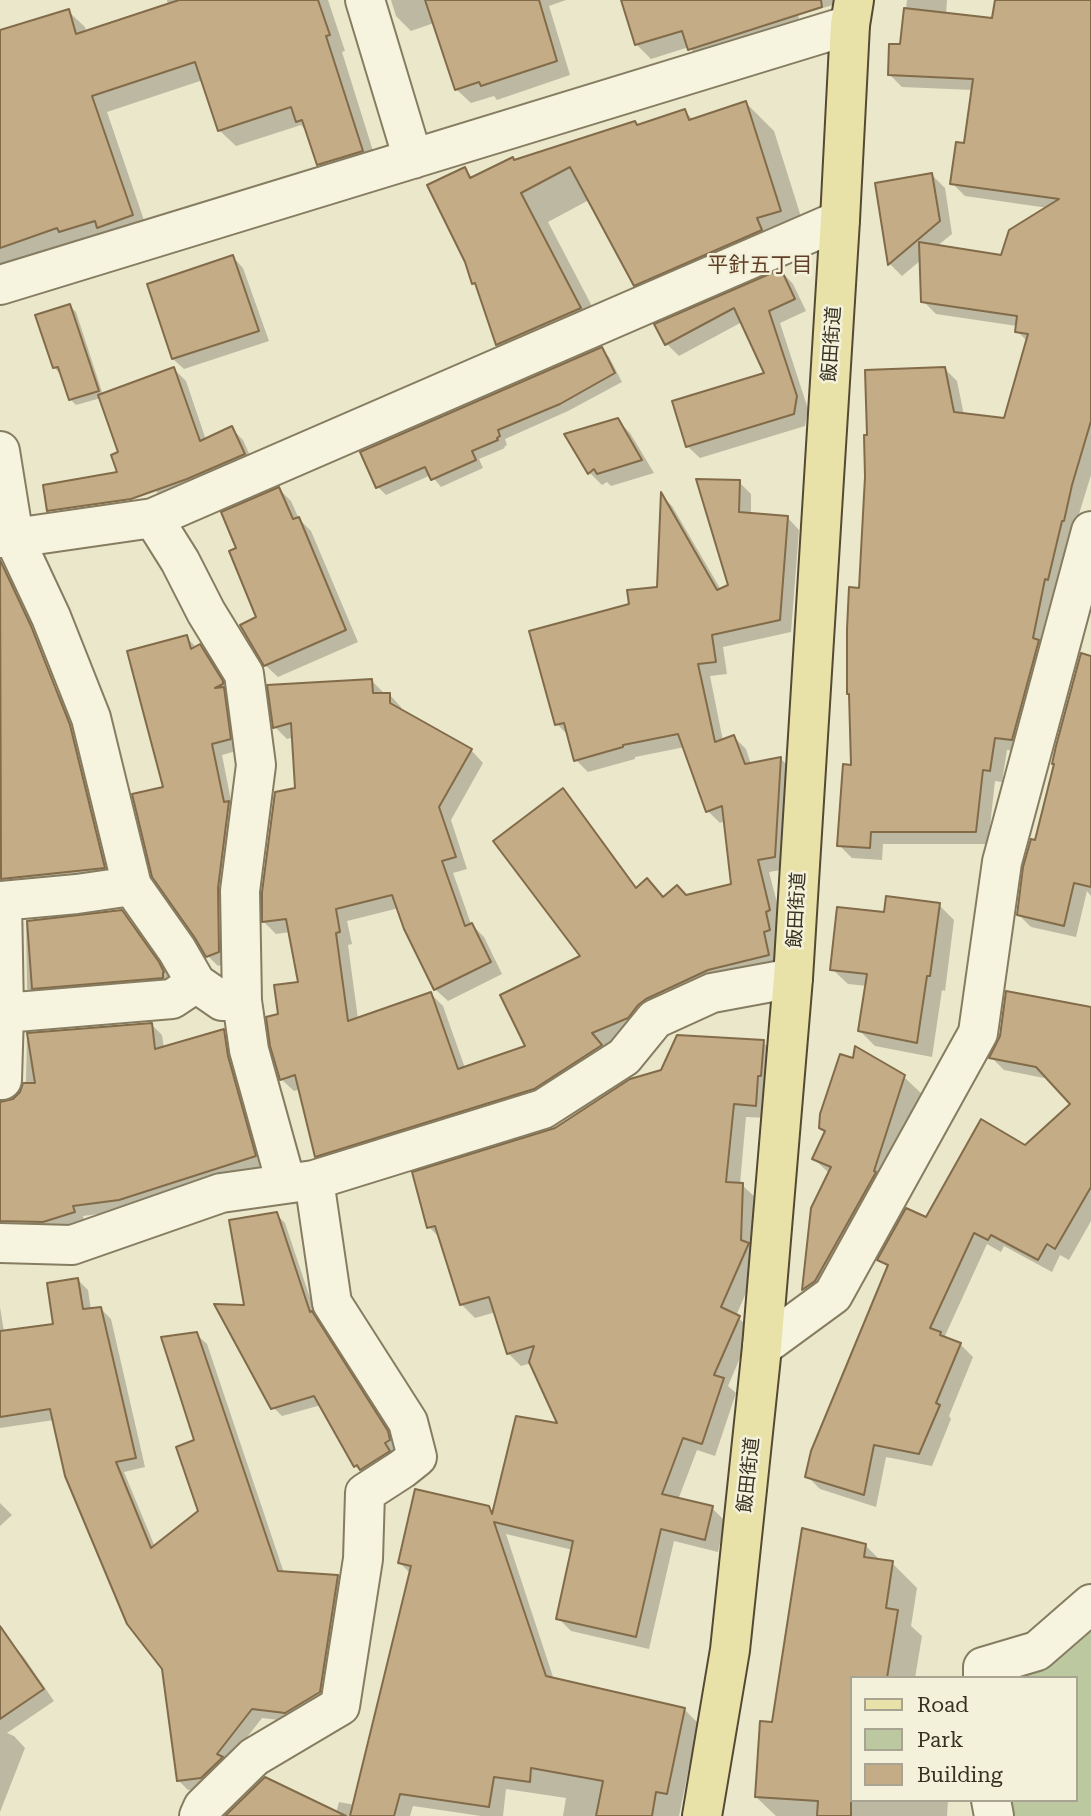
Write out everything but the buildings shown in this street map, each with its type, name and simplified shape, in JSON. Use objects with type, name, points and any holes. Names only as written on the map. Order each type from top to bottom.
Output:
[{"type":"main road","name":"飯田街道","points":[[702,1816],[730,1650],[762,1347],[793,978],[852,13]]},
{"type":"street","points":[[365,0],[414,159]]},
{"type":"street","points":[[0,285],[414,159],[852,13]]},
{"type":"street","points":[[7,538],[153,518],[840,220]]},
{"type":"street","points":[[0,451],[7,538],[51,617],[91,718],[132,886],[177,950],[196,983],[222,1001],[242,1002]]},
{"type":"street","points":[[153,518],[244,674],[256,765],[240,891],[242,1002],[249,1050],[300,1182],[332,1303],[408,1422],[417,1457],[365,1493],[363,1559],[340,1706],[254,1757],[203,1807],[199,1816]]},
{"type":"street","points":[[762,1347],[833,1295],[978,1033],[1002,862],[1091,531]]},
{"type":"street","points":[[2,1080],[4,1013],[1,901],[132,886]]},
{"type":"street","points":[[0,1243],[72,1245],[221,1193],[300,1182],[543,1109],[624,1058],[655,1019],[712,993],[793,978]]},
{"type":"street","points":[[4,1013],[172,999],[196,983]]},
{"type":"street","points":[[983,1676],[983,1667],[1037,1651],[1091,1604]]},
{"type":"green space","points":[[1091,1615],[1091,1816],[1003,1816],[1001,1802],[1077,1802],[1077,1676],[998,1676]]},
{"type":"district","name":"平針五丁目","points":[[760,266]]}]
